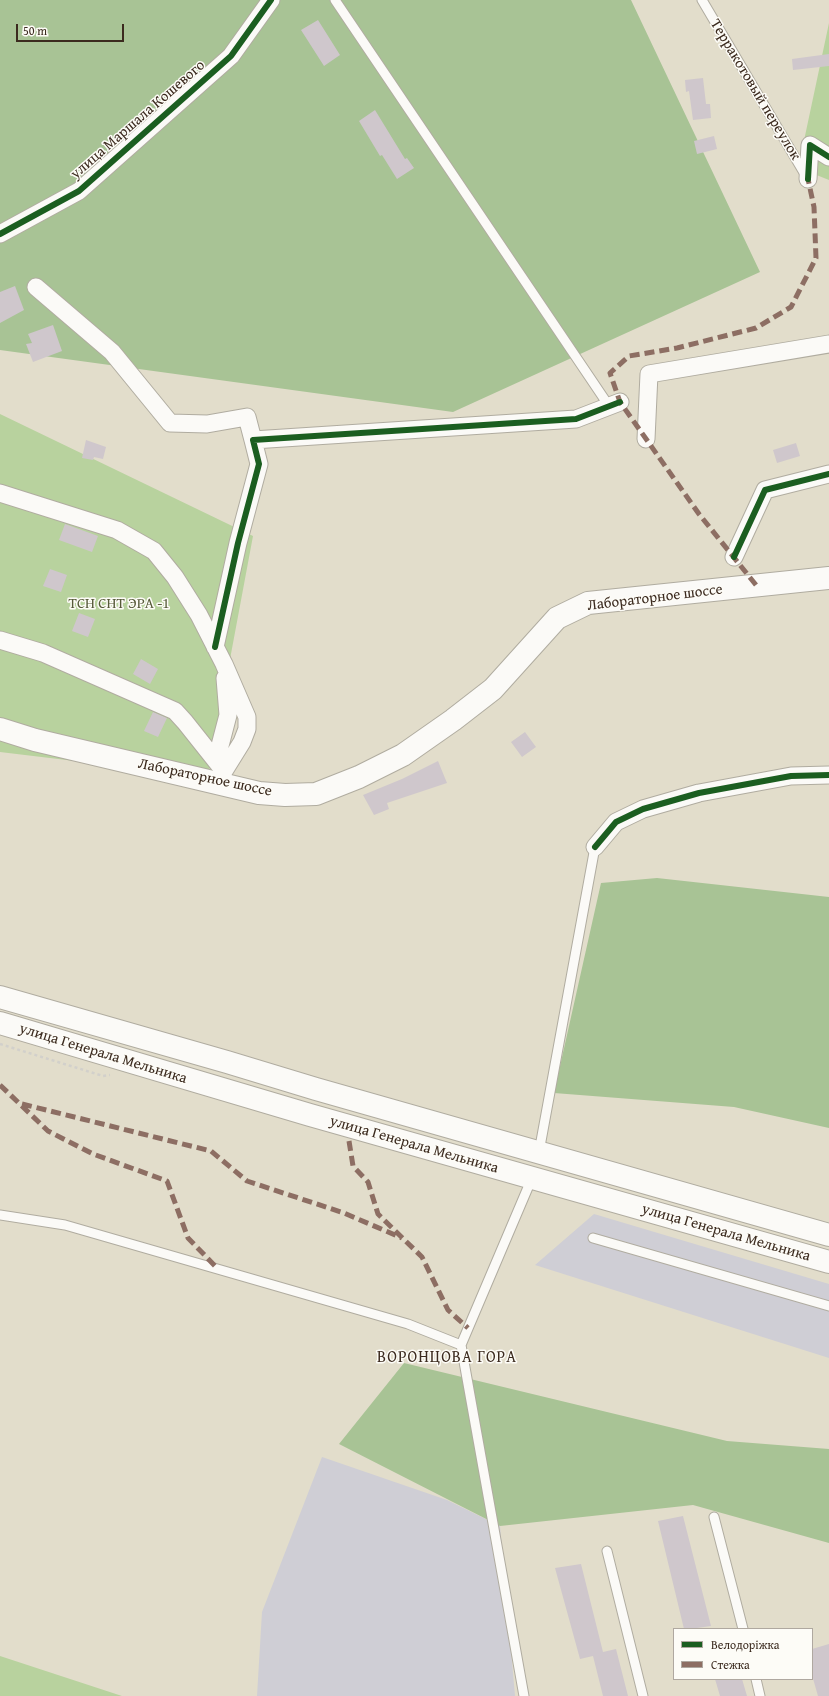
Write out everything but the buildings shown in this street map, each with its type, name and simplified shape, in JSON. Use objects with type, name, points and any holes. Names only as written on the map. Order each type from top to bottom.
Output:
[{"type":"main road","name":"Лабораторное шоссе","points":[[0,729],[35,740],[220,772],[259,793],[285,795],[316,794],[372,771],[403,755],[493,689],[556,618],[588,603],[829,578]]},
{"type":"main road","name":"улица Генерала Мельника","points":[[0,996],[227,1062],[316,1090],[829,1235]]},
{"type":"main road","name":"улица Генерала Мельника","points":[[0,1023],[199,1083],[829,1262]]},
{"type":"main road","points":[[532,1178],[539,1153]]},
{"type":"street","name":"улица Маршала Кошевого","points":[[0,234],[79,191],[231,56],[271,0]]},
{"type":"street","points":[[808,179],[810,145],[829,157]]},
{"type":"street","points":[[36,287],[112,352],[170,423],[207,424],[247,416],[260,464],[240,536],[215,646]]},
{"type":"street","points":[[646,439],[649,374],[829,344]]},
{"type":"street","points":[[253,440],[576,419],[615,404]]},
{"type":"street","points":[[734,557],[765,490],[829,474]]},
{"type":"street","points":[[0,493],[117,530],[154,551],[175,577],[199,614],[224,664],[247,717],[247,729],[242,742],[220,772],[185,722],[174,711],[43,653],[0,640]]},
{"type":"street","points":[[595,847],[616,822],[643,809],[699,793],[768,780],[791,776],[829,775]]},
{"type":"lane","points":[[335,0],[615,404]]},
{"type":"lane","name":"Терракотовый переулок","points":[[702,0],[808,179]]},
{"type":"lane","points":[[539,1153],[595,847]]},
{"type":"lane","points":[[524,1696],[461,1345],[532,1178]]},
{"type":"lane","points":[[0,1215],[65,1225],[408,1324],[461,1345]]},
{"type":"lane","points":[[593,1238],[829,1306]]},
{"type":"lane","points":[[714,1517],[743,1628]]},
{"type":"lane","points":[[607,1551],[643,1696]]},
{"type":"lane","points":[[756,1680],[760,1696]]},
{"type":"shaded area","points":[[594,1214],[829,1284],[829,1358],[535,1265]]},
{"type":"shaded area","points":[[322,1457],[447,1500],[500,1526],[515,1696],[257,1696],[262,1612]]},
{"type":"green space","points":[[0,0],[631,0],[760,272],[453,412],[0,350]]},
{"type":"green space","points":[[829,23],[829,180],[814,174],[802,150]]},
{"type":"green space","name":"ТСН СНТ ЭРА -1","points":[[0,414],[253,536],[208,777],[0,752]]},
{"type":"green space","points":[[657,878],[829,897],[829,1128],[734,1107],[554,1093],[601,883]]},
{"type":"green space","points":[[404,1363],[727,1441],[829,1449],[829,1543],[693,1505],[500,1526],[339,1444]]},
{"type":"green space","points":[[0,1656],[122,1696],[0,1696]]},
{"type":"marked path","points":[[756,585],[699,514],[620,402],[610,373],[629,356],[677,348],[756,328],[791,307],[816,258],[814,207],[808,179]]},
{"type":"marked path","points":[[0,1085],[48,1131],[93,1154],[167,1181],[188,1238],[218,1269]]},
{"type":"marked path","points":[[22,1104],[211,1151],[247,1181],[344,1213],[402,1238]]},
{"type":"marked path","points":[[349,1141],[353,1166],[368,1182],[378,1214],[422,1257],[448,1310],[468,1328]]},
{"type":"cycle path","points":[[0,234],[79,191],[231,56],[271,0]]},
{"type":"cycle path","points":[[808,179],[810,145],[829,157]]},
{"type":"cycle path","points":[[215,647],[238,543],[259,464],[253,440],[576,419],[620,402]]},
{"type":"cycle path","points":[[734,557],[765,490],[829,474]]},
{"type":"cycle path","points":[[595,847],[616,822],[643,809],[699,793],[791,776],[829,775]]},
{"type":"district","name":"ВОРОНЦОВА ГОРА","points":[[447,1358]]}]
